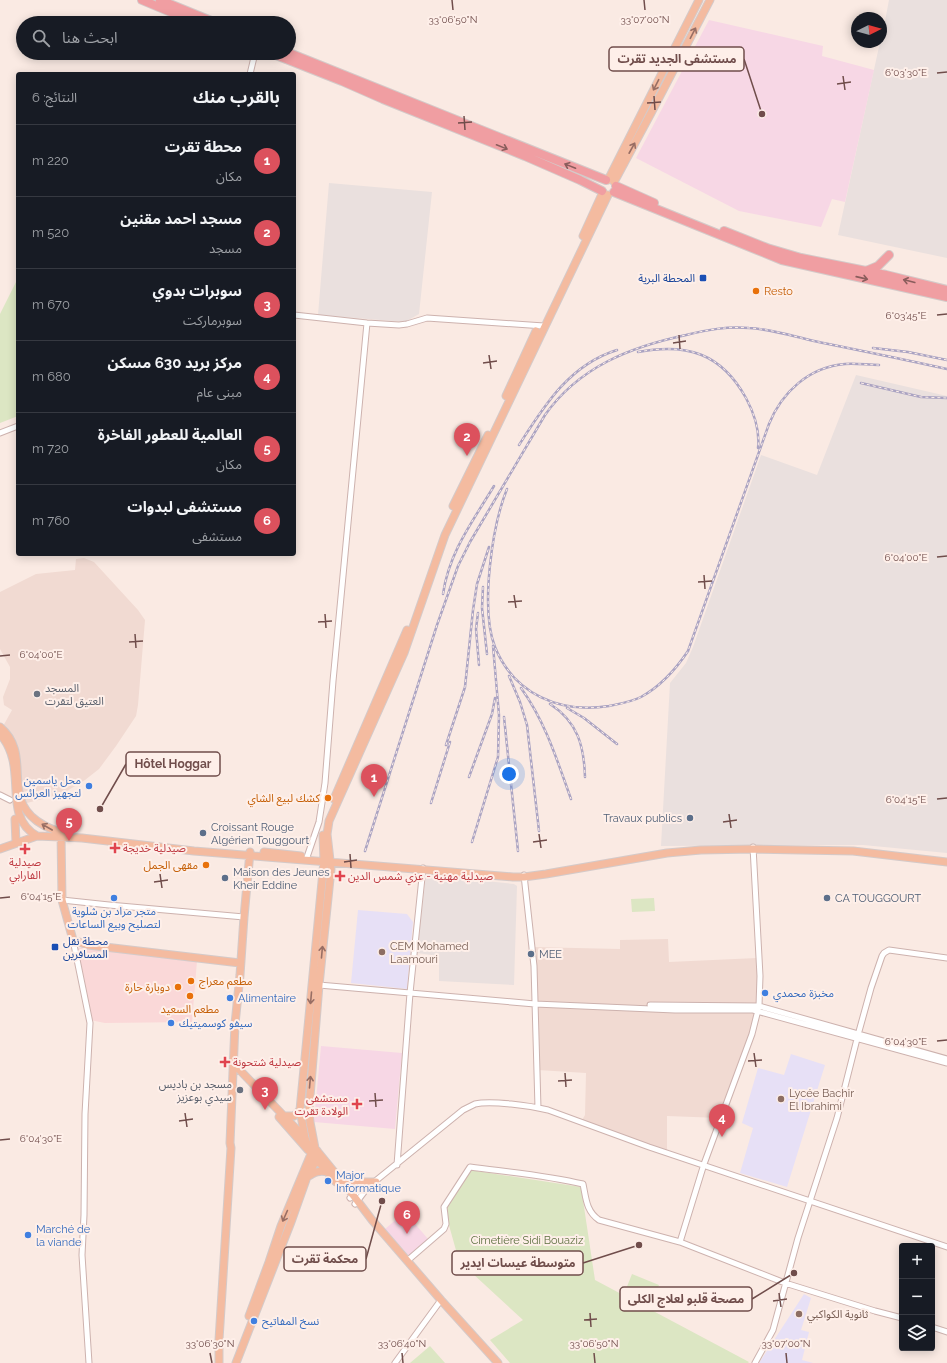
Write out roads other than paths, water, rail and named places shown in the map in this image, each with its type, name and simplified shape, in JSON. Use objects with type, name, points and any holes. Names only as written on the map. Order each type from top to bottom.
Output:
[{"type":"highway","points":[[142,0],[180,16]]},
{"type":"highway","points":[[160,0],[199,16]]},
{"type":"highway","points":[[296,56],[782,260],[947,297]]},
{"type":"highway","points":[[289,60],[525,156],[580,180],[609,187],[767,248],[801,258],[947,290]]},
{"type":"highway","points":[[865,272],[880,265],[889,255]]},
{"type":"main road","points":[[236,1363],[291,1222],[314,1153],[309,1109],[328,860],[327,834],[329,821],[404,653],[445,535],[541,326],[699,0]]},
{"type":"main road","points":[[609,187],[651,113],[710,0]]},
{"type":"main road","points":[[0,727],[9,736],[14,746],[19,796],[21,802],[34,819],[61,835]]},
{"type":"main road","points":[[0,734],[6,742],[11,756],[12,770],[10,806],[15,819],[16,843]]},
{"type":"main road","points":[[15,819],[27,830],[37,836]]},
{"type":"main road","points":[[61,835],[62,900],[73,940],[88,945],[240,963]]},
{"type":"main road","points":[[0,849],[37,836],[61,835],[250,854],[524,876],[655,851],[698,848],[859,849],[947,861]]},
{"type":"main road","points":[[219,1363],[231,1148],[235,1024],[250,854]]},
{"type":"main road","points":[[305,1138],[300,1110],[328,860]]},
{"type":"main road","points":[[233,1062],[255,1087],[305,1138],[328,1172],[354,1199],[441,1300],[498,1363]]},
{"type":"main road","points":[[255,1087],[261,1096],[339,1179],[354,1199]]},
{"type":"main road","points":[[284,1116],[294,1116],[300,1110]]},
{"type":"main road","points":[[214,1363],[228,1147],[230,1143]]},
{"type":"main road","points":[[231,1363],[281,1226],[314,1153]]},
{"type":"main road","points":[[307,1177],[316,1172],[328,1172]]},
{"type":"main road","points":[[339,1179],[354,1182],[376,1182]]},
{"type":"street","points":[[250,72],[253,60]]},
{"type":"street","points":[[296,315],[399,325],[427,318],[541,326]]},
{"type":"street","points":[[307,858],[319,822],[326,777],[332,695],[366,323]]},
{"type":"street","points":[[0,433],[16,427]]},
{"type":"street","points":[[0,795],[10,800]]},
{"type":"street","points":[[680,1242],[704,1164],[734,1084],[759,1009],[760,976],[753,848]]},
{"type":"street","points":[[397,1165],[410,993],[423,868]]},
{"type":"street","points":[[524,876],[534,966],[538,1108]]},
{"type":"street","points":[[62,900],[124,907],[244,917]]},
{"type":"street","points":[[73,940],[90,1023],[85,1114],[82,1255],[89,1363]]},
{"type":"street","points":[[755,1363],[773,1330],[798,1238],[837,1118],[871,988],[884,952],[889,950],[947,958]]},
{"type":"street","points":[[319,985],[535,1003],[675,1010],[759,1009],[947,1063]]},
{"type":"street","points":[[858,1037],[947,1059]]},
{"type":"street","points":[[354,1199],[463,1110],[476,1104],[489,1103],[538,1108],[947,1248]]},
{"type":"street","points":[[407,1261],[444,1229],[446,1224],[444,1206],[470,1167],[524,1173],[583,1184],[590,1211],[592,1215],[599,1220],[680,1242],[785,1283],[899,1317]]},
{"type":"street","points":[[395,1363],[441,1300]]},
{"type":"street","points":[[935,1328],[947,1332]]},
{"type":"railway","points":[[365,851],[437,625],[458,566],[470,542],[545,415],[559,398],[574,384],[607,362],[645,346],[702,332],[733,328],[773,331],[947,369]]},
{"type":"railway","points":[[873,348],[908,352],[947,360]]},
{"type":"railway","points":[[638,352],[672,349],[687,351],[714,361],[736,383],[746,398],[756,422],[758,448]]},
{"type":"railway","points":[[519,445],[548,402],[571,376],[600,357],[617,350]]},
{"type":"railway","points":[[507,489],[497,524],[493,545],[488,590],[488,611],[491,631],[495,647],[503,663],[514,677],[526,688],[541,697],[556,703],[573,707],[591,708],[625,703],[641,697],[655,688],[673,671],[688,651],[769,424],[781,402],[798,383],[820,370],[845,364],[879,365]]},
{"type":"railway","points":[[861,383],[921,397],[947,398]]},
{"type":"railway","points":[[443,594],[446,579],[456,551],[470,524],[494,486]]},
{"type":"railway","points":[[446,745],[465,687],[477,584],[489,547]]},
{"type":"railway","points":[[483,587],[482,608],[487,654]]},
{"type":"railway","points":[[478,613],[476,629],[479,665]]},
{"type":"railway","points":[[472,842],[498,757],[499,715],[493,646]]},
{"type":"railway","points":[[509,676],[520,702],[527,725],[539,831]]},
{"type":"railway","points":[[521,688],[544,727],[571,799]]},
{"type":"railway","points":[[469,777],[492,714],[495,698]]},
{"type":"railway","points":[[550,704],[560,711],[573,727],[578,736],[583,755],[585,777]]},
{"type":"railway","points":[[567,708],[584,718],[617,744]]},
{"type":"railway","points":[[504,717],[518,851]]},
{"type":"railway","points":[[431,803],[450,742]]},
{"type":"place","name":"مستشفى الجديد تقرت","points":[[762,114]]},
{"type":"place","name":"المحطة البرية","points":[[703,278]]},
{"type":"place","name":"Resto","points":[[756,291]]},
{"type":"place","name":"مسجد احمد مقنين","points":[[467,456]]},
{"type":"place","name":"المسجد العتيق لتقرت","points":[[37,694]]},
{"type":"place","name":"محل ياسمين لتجهيز العرائس","points":[[89,786]]},
{"type":"place","name":"محطة تقرت","points":[[374,797]]},
{"type":"place","name":"كشك لبيع الشاي","points":[[328,798]]},
{"type":"place","name":"Hôtel Hoggar","points":[[100,809]]},
{"type":"place","name":"Travaux publics","points":[[690,818]]},
{"type":"place","name":"Croissant Rouge Algérien Touggourt","points":[[203,833]]},
{"type":"place","name":"العالمية للعطور الفاخرة","points":[[69,841]]},
{"type":"place","name":"صيدلية خديجة","points":[[115,848]]},
{"type":"place","name":"صيدلية الفارابي","points":[[25,849]]},
{"type":"place","name":"مقهى الجمل","points":[[206,865]]},
{"type":"place","name":"صيدلية مهنية - عزي شمس الدين","points":[[340,876]]},
{"type":"place","name":"Maison des Jeunes Kheir Eddine","points":[[225,878]]},
{"type":"place","name":"متجر مراد بن شلوية لتصليح وبيع الساعات","points":[[114,898]]},
{"type":"place","name":"CA TOUGGOURT","points":[[827,898]]},
{"type":"place","name":"محطة نقل المسافرين","points":[[55,947]]},
{"type":"place","name":"CEM Mohamed Laamouri","points":[[382,952]]},
{"type":"place","name":"MEE","points":[[531,954]]},
{"type":"place","name":"مطعم معراج","points":[[191,981]]},
{"type":"place","name":"دوبارة حارة","points":[[178,987]]},
{"type":"place","name":"مخبزة محمدي","points":[[765,993]]},
{"type":"place","name":"مطعم السعيد","points":[[190,996]]},
{"type":"place","name":"Alimentaire","points":[[230,998]]},
{"type":"place","name":"سيفو كوسميتيك","points":[[171,1023]]},
{"type":"place","name":"صيدلية شتحونة","points":[[225,1062]]},
{"type":"place","name":"مسجد بن باديس سيدي بوعزيز","points":[[240,1090]]},
{"type":"place","name":"Lycée Bachir El Ibrahimi","points":[[781,1099]]},
{"type":"place","name":"مستشفى الولادة تقرت","points":[[357,1104]]},
{"type":"place","name":"سوبرات بدوي","points":[[265,1110]]},
{"type":"place","name":"مركز بريد 630 مسكن","points":[[722,1137]]},
{"type":"place","name":"Major Informatique","points":[[328,1181]]},
{"type":"place","name":"محكمة تقرت","points":[[382,1201]]},
{"type":"place","name":"مستشفى لبدوات","points":[[407,1234]]},
{"type":"place","name":"Marché de la viande","points":[[28,1235]]},
{"type":"place","name":"متوسطة عيسات ايدير","points":[[639,1245]]},
{"type":"place","name":"مصحة قلبو لعلاج الكلى","points":[[794,1273]]},
{"type":"place","name":"ثانوية الكواكبي","points":[[799,1314]]},
{"type":"place","name":"نسخ المفاتيح","points":[[254,1321]]},
{"type":"park label","name":"Cimetière Sidi Bouaziz","points":[[527,1240]]}]
